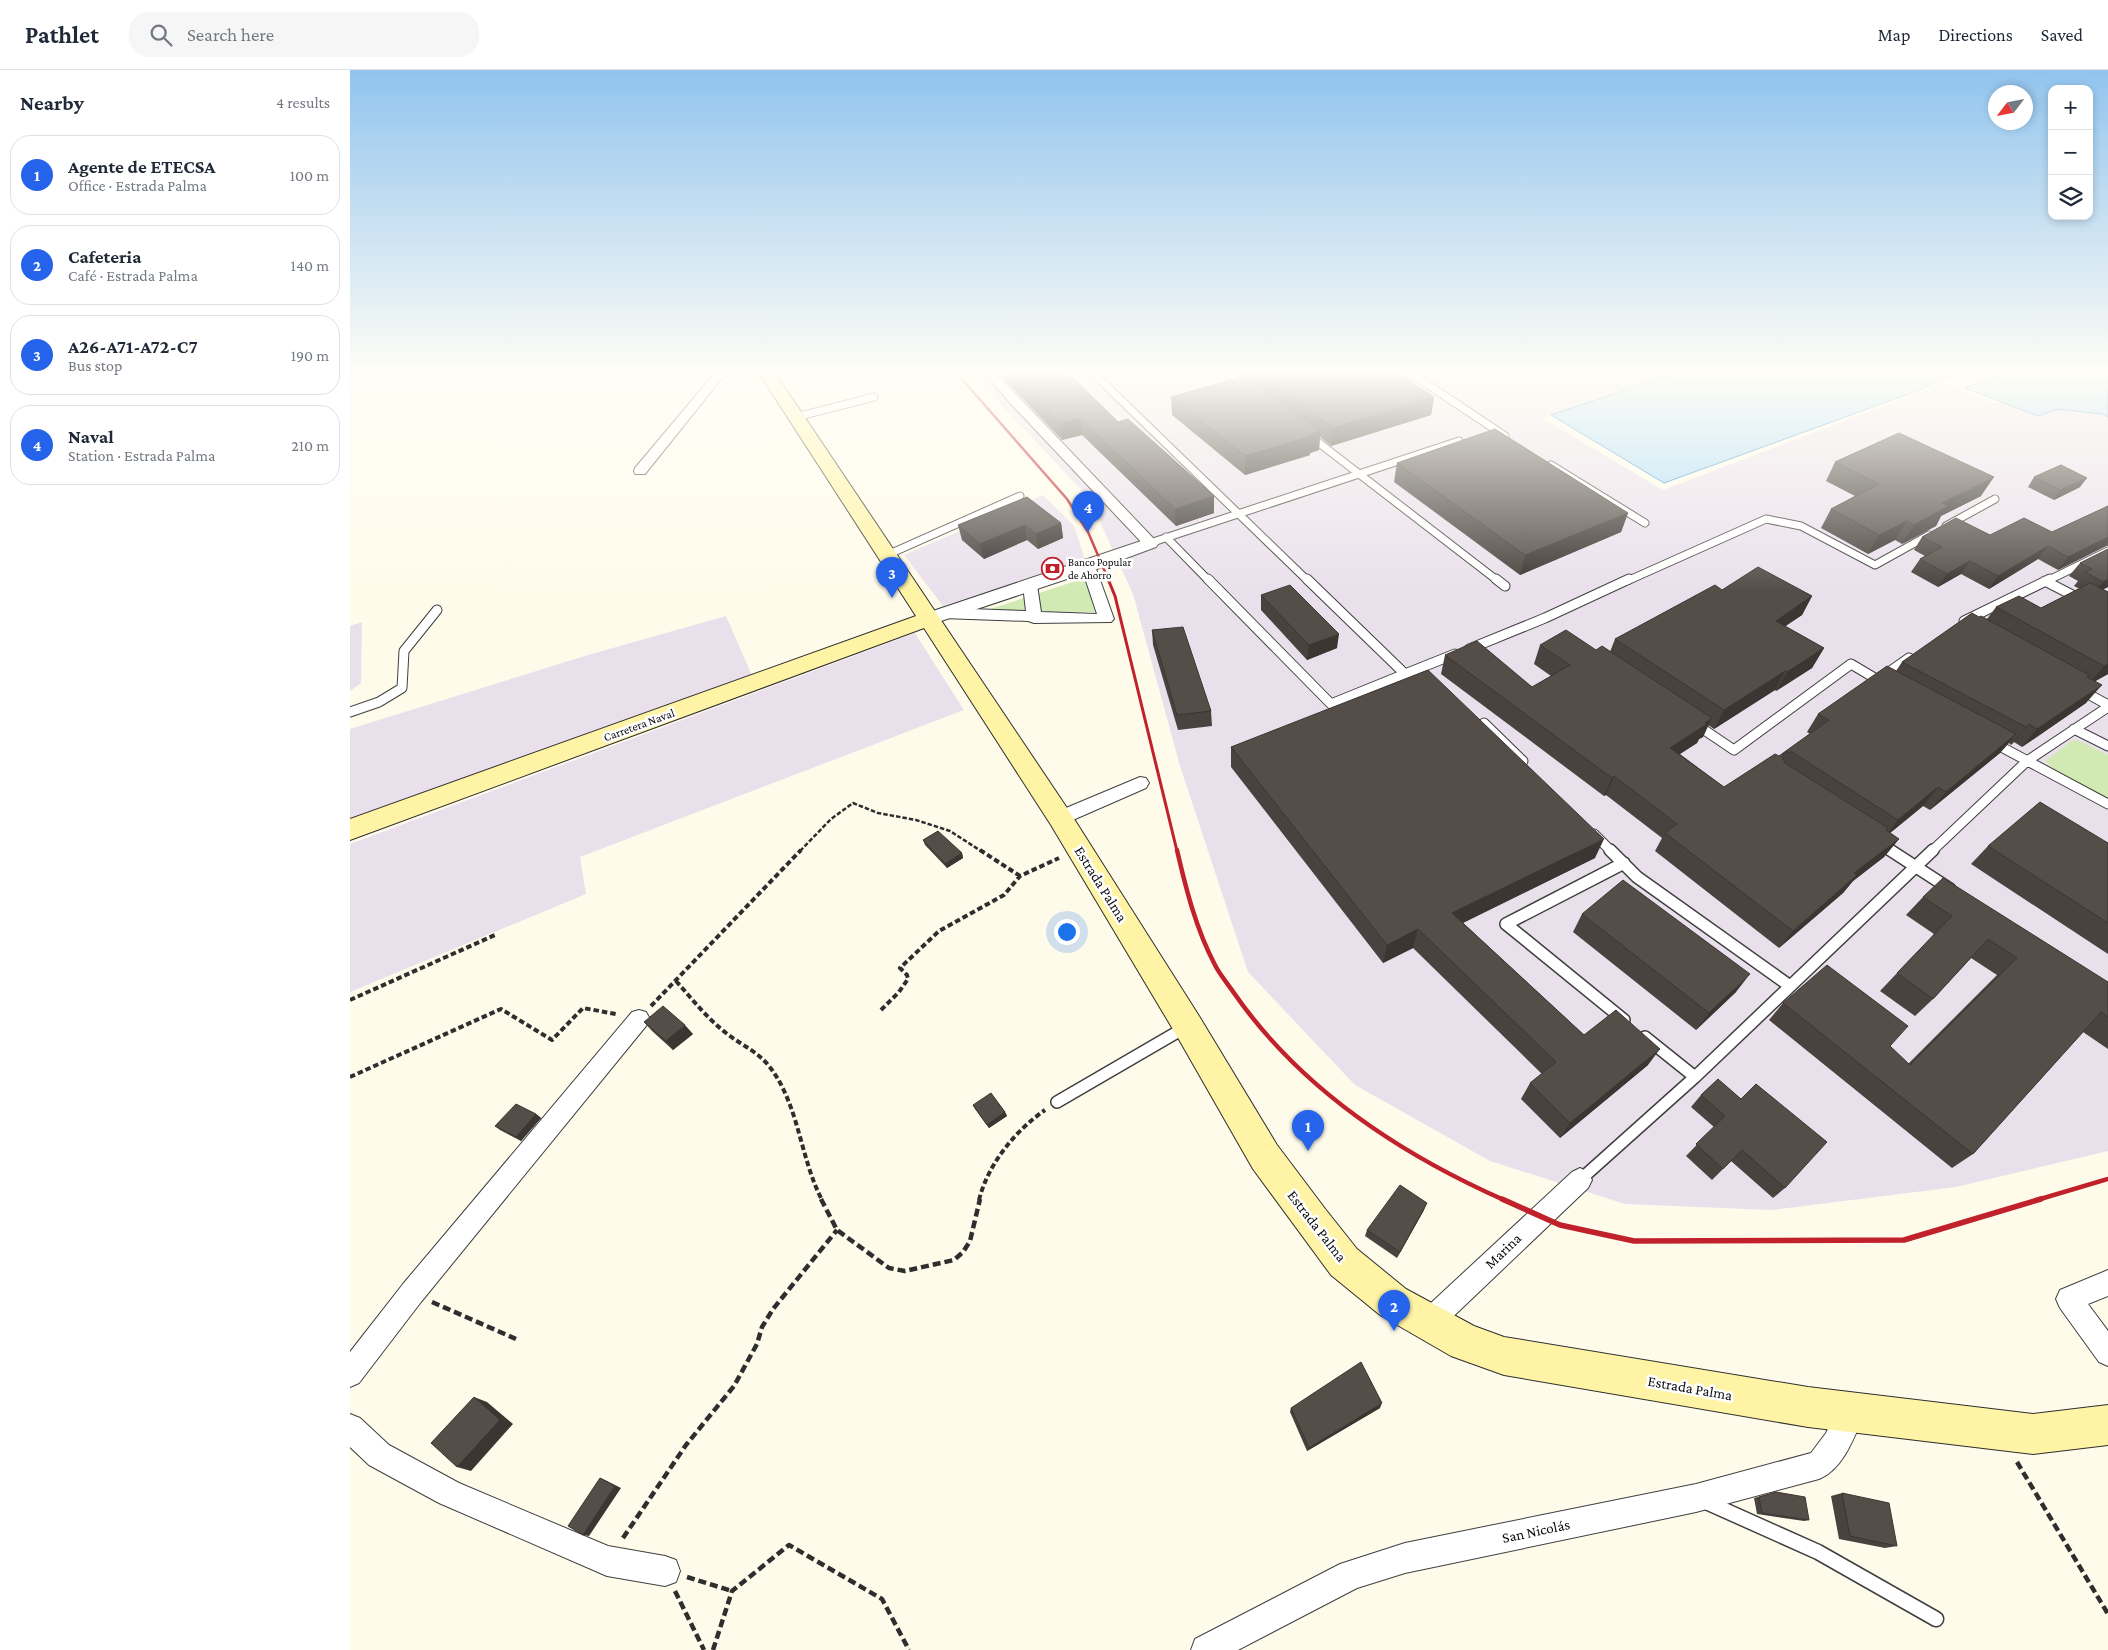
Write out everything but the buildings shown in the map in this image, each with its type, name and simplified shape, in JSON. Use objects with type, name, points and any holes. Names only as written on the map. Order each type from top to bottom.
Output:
[{"type":"main road","name":"Estrada Palma","points":[[814,444],[887,555],[936,616],[1188,1026],[1265,1157],[1318,1230],[1344,1262],[1393,1302],[1465,1342],[1504,1356],[1808,1408],[1997,1430],[2033,1434],[2108,1425]]},
{"type":"main road","name":"Carretera Naval","points":[[350,830],[936,616]]},
{"type":"street","points":[[640,471],[662,444]]},
{"type":"street","points":[[936,616],[1088,566],[1158,540],[1058,444]]},
{"type":"street","points":[[936,616],[1106,619],[1088,566]]},
{"type":"street","points":[[1030,585],[1034,618]]},
{"type":"street","points":[[1060,818],[1140,783]]},
{"type":"street","points":[[350,1374],[412,1294],[639,1019]]},
{"type":"street","name":"Marina","points":[[1428,1323],[1580,1180]]},
{"type":"street","points":[[2108,1283],[2069,1299],[2108,1353]]},
{"type":"street","name":"San Nicolás","points":[[1206,1650],[1351,1575],[1405,1558],[1696,1498],[1819,1465],[1836,1442],[1851,1412]]},
{"type":"street","points":[[350,1428],[379,1455],[449,1493],[607,1561],[665,1571]]},
{"type":"lane","points":[[1166,444],[1405,674]]},
{"type":"lane","points":[[1320,444],[1505,586]]},
{"type":"lane","points":[[1450,444],[1158,540],[1331,704],[1545,618],[1766,519],[1801,526],[1876,565],[1995,499]]},
{"type":"lane","points":[[1545,461],[1645,523]]},
{"type":"lane","points":[[887,555],[1020,496]]},
{"type":"lane","points":[[1970,627],[1958,625],[2108,551]]},
{"type":"lane","points":[[2045,581],[2084,601]]},
{"type":"lane","points":[[350,712],[379,702],[402,688],[404,651],[437,610]]},
{"type":"lane","points":[[1686,718],[1734,750],[1850,664],[1882,682],[1916,654]]},
{"type":"lane","points":[[1580,1180],[1695,1077],[2027,762],[2108,706],[2074,686]]},
{"type":"lane","points":[[1484,723],[1533,772]]},
{"type":"lane","points":[[2074,729],[2108,746]]},
{"type":"lane","points":[[1986,739],[2108,804]]},
{"type":"lane","points":[[1589,828],[1637,877],[1790,986]]},
{"type":"lane","points":[[1867,835],[1958,894]]},
{"type":"lane","points":[[1624,863],[1506,924],[1695,1077]]},
{"type":"lane","points":[[1057,1102],[1188,1026]]},
{"type":"lane","points":[[1696,1498],[1818,1552],[1936,1619]]},
{"type":"path","points":[[350,1077],[502,1009],[552,1040],[583,1008],[639,1019],[831,819],[854,803],[878,813],[916,820],[950,831],[1020,876]]},
{"type":"path","points":[[881,1010],[900,992],[908,979],[907,974],[900,968],[939,931],[1004,895],[1020,876],[1078,848]]},
{"type":"path","points":[[350,1000],[496,935]]},
{"type":"path","points":[[676,981],[704,1013],[727,1034],[753,1050],[769,1066],[794,1115],[815,1187],[837,1230],[889,1268],[905,1271],[954,1260],[963,1252],[970,1241],[982,1184],[1007,1146],[1027,1123],[1057,1102]]},
{"type":"path","points":[[607,1561],[686,1445],[734,1386],[757,1344],[762,1327],[773,1309],[837,1230]]},
{"type":"path","points":[[412,1294],[516,1339]]},
{"type":"path","points":[[1997,1430],[2108,1614]]},
{"type":"path","points":[[713,1650],[732,1591],[789,1546],[882,1599],[909,1650]]},
{"type":"path","points":[[665,1571],[732,1591]]},
{"type":"path","points":[[665,1571],[704,1650]]},
{"type":"shaded area","points":[[1038,444],[1585,444],[1663,490],[1785,444],[2108,444],[2108,1151],[1956,1187],[1771,1210],[1625,1204],[1490,1161],[1355,1085],[1248,972],[1180,766],[1133,594],[1089,498]]},
{"type":"shaded area","points":[[1043,495],[1074,526],[1085,559],[943,606],[904,555]]},
{"type":"shaded area","points":[[726,616],[753,678],[350,820],[350,729],[588,655]]},
{"type":"shaded area","points":[[362,622],[361,683],[350,691],[350,626]]},
{"type":"shaded area","points":[[915,633],[964,710],[580,857],[586,894],[350,992],[350,844]]},
{"type":"green space","points":[[1085,578],[1095,612],[984,611]]},
{"type":"green space","points":[[2077,740],[2108,755],[2108,800],[2058,773],[2045,761],[2071,741]]},
{"type":"water","points":[[1599,444],[1772,444],[1664,483]]},
{"type":"railway","points":[[1019,444],[1067,499],[1088,532],[1109,581]]},
{"type":"railway","points":[[1108,579],[1115,596],[1177,851]]},
{"type":"railway","points":[[1177,850],[1197,923],[1215,965],[1260,1027],[1289,1059],[1355,1115],[1390,1139],[1427,1162],[1504,1200]]},
{"type":"railway","points":[[2037,1200],[2108,1179]]},
{"type":"railway","points":[[1502,1199],[1560,1225],[1634,1241],[1904,1240],[2041,1199]]},
{"type":"place","name":"Naval","points":[[1088,532]]},
{"type":"place","name":"Banco Popular de Ahorro","points":[[1052,568]]},
{"type":"place","name":"A26-A71-A72-C7","points":[[892,598]]},
{"type":"place","name":"Agente de ETECSA","points":[[1308,1151]]},
{"type":"place","name":"Cafeteria","points":[[1394,1331]]}]
